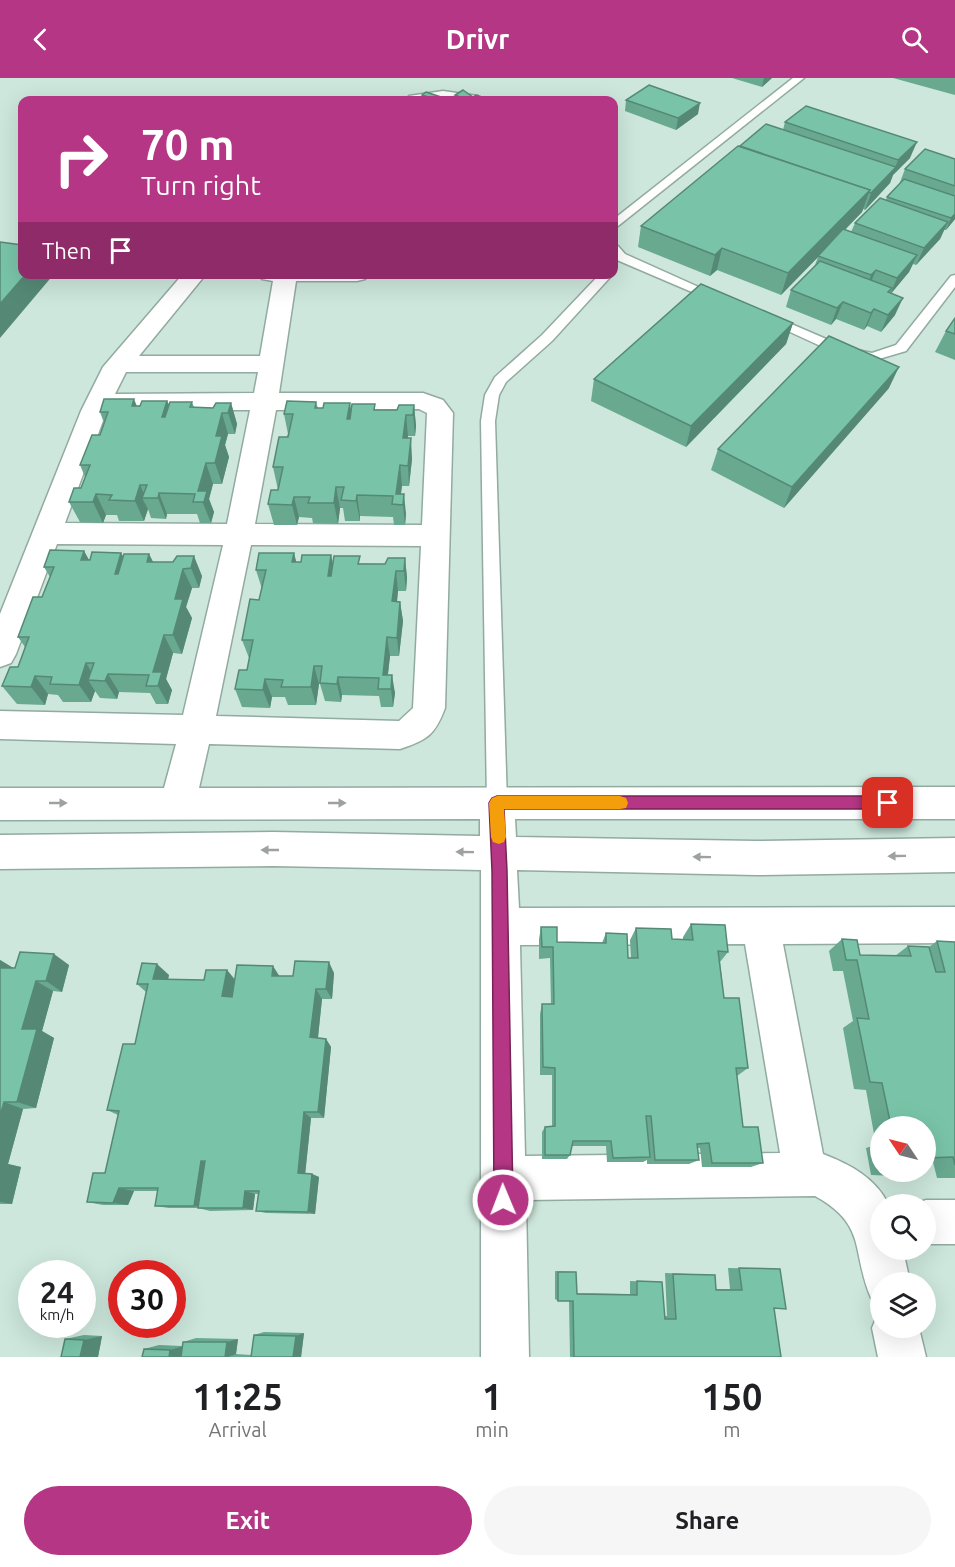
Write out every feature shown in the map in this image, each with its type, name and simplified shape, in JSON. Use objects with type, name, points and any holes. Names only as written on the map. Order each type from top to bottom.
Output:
[{"type":"street","points":[[0,654],[46,533],[112,373],[191,279]]},
{"type":"street","points":[[178,803],[197,731],[265,401],[285,279]]},
{"type":"street","points":[[119,364],[271,364]]},
{"type":"street","points":[[0,725],[400,735],[414,730],[425,720],[429,708],[440,413],[436,406],[430,402],[419,401],[99,402]]},
{"type":"street","points":[[46,533],[238,532],[435,536]]},
{"type":"street","points":[[0,804],[955,802]]},
{"type":"street","points":[[497,803],[501,927],[505,1357]]},
{"type":"street","points":[[0,852],[273,849],[756,858],[955,855]]},
{"type":"street","points":[[501,927],[955,925]]},
{"type":"street","points":[[760,927],[805,1174]]},
{"type":"street","points":[[503,1178],[819,1174],[841,1185],[859,1198],[870,1212]]},
{"type":"street","points":[[936,1222],[955,1222]]},
{"type":"street","points":[[898,1338],[902,1357]]},
{"type":"lane","points":[[618,221],[799,78]]},
{"type":"lane","points":[[618,254],[733,304]]},
{"type":"lane","points":[[497,803],[488,421],[492,395],[500,380],[547,338],[602,279]]},
{"type":"lane","points":[[755,314],[843,351],[872,357],[901,348],[955,279]]},
{"type":"building","points":[[649,85],[700,103],[678,118],[626,100]]},
{"type":"building","points":[[463,90],[472,96],[458,96],[455,95]]},
{"type":"building","points":[[426,92],[438,96],[425,96],[422,95]]},
{"type":"building","points":[[806,106],[917,142],[898,160],[785,122]]},
{"type":"building","points":[[766,124],[896,167],[871,193],[868,192],[870,190],[740,146]]},
{"type":"building","points":[[738,146],[870,190],[788,273],[722,248],[715,255],[641,226]]},
{"type":"building","points":[[925,149],[955,159],[955,186],[905,169]]},
{"type":"building","points":[[904,179],[955,196],[955,214],[951,218],[887,197]]},
{"type":"building","points":[[880,198],[948,222],[924,248],[855,223]]},
{"type":"building","points":[[843,229],[917,255],[897,278],[876,270],[871,275],[818,256]]},
{"type":"building","points":[[0,242],[18,244],[18,279],[22,279],[0,304]]},
{"type":"building","points":[[820,261],[892,288],[888,292],[903,298],[888,315],[874,309],[871,313],[843,302],[837,308],[791,290]]},
{"type":"building","points":[[701,284],[793,323],[691,426],[594,379]]},
{"type":"building","points":[[955,318],[955,334],[946,331]]},
{"type":"building","points":[[829,336],[899,367],[792,487],[718,449]]},
{"type":"building","points":[[104,399],[134,399],[132,406],[140,406],[142,401],[167,401],[162,417],[165,417],[170,402],[192,402],[190,407],[213,408],[216,403],[231,403],[228,413],[222,413],[216,436],[222,436],[215,463],[206,463],[198,491],[207,491],[204,502],[193,502],[195,494],[159,493],[158,498],[142,498],[147,485],[140,485],[135,501],[109,500],[112,495],[96,494],[93,502],[69,502],[74,488],[81,488],[90,465],[80,465],[92,435],[100,435],[108,412],[100,412]]},
{"type":"building","points":[[287,401],[316,402],[315,408],[323,408],[324,403],[350,403],[347,419],[350,419],[352,404],[375,404],[374,410],[397,410],[399,405],[414,405],[413,415],[406,415],[403,438],[411,438],[408,466],[400,465],[396,494],[404,494],[403,505],[392,504],[393,496],[357,495],[356,501],[341,500],[344,487],[336,487],[334,503],[308,503],[310,497],[294,497],[292,505],[268,504],[271,490],[278,490],[283,467],[273,467],[279,437],[288,437],[293,414],[284,414]]},
{"type":"building","points":[[50,550],[84,551],[81,560],[90,560],[92,552],[121,553],[115,574],[118,574],[124,554],[149,554],[147,562],[173,562],[177,556],[194,556],[191,568],[183,569],[175,599],[183,599],[173,635],[164,635],[153,672],[162,672],[158,686],[146,686],[149,675],[108,674],[105,681],[88,680],[94,663],[86,663],[79,685],[50,684],[52,677],[35,676],[31,687],[2,686],[10,667],[18,667],[29,637],[18,637],[33,597],[42,597],[54,567],[44,567]]},
{"type":"building","points":[[259,553],[294,553],[292,562],[301,562],[302,555],[331,555],[328,576],[331,576],[334,556],[360,556],[358,564],[385,564],[388,558],[405,558],[404,571],[396,571],[392,601],[400,602],[397,638],[387,637],[383,675],[392,675],[391,689],[378,689],[379,678],[338,677],[337,684],[320,683],[322,666],[314,666],[311,687],[281,687],[283,680],[265,679],[263,690],[235,689],[239,670],[247,670],[253,640],[242,640],[250,599],[259,600],[266,570],[256,570]]},
{"type":"building","points":[[691,924],[725,925],[728,952],[718,951],[724,998],[739,998],[748,1068],[736,1068],[743,1127],[758,1127],[763,1163],[712,1163],[709,1143],[697,1144],[699,1160],[655,1160],[651,1116],[646,1116],[650,1157],[613,1158],[611,1141],[573,1141],[570,1155],[545,1155],[545,1127],[555,1126],[555,1068],[543,1067],[542,1004],[554,1004],[553,947],[542,947],[541,927],[557,927],[557,942],[606,943],[606,933],[627,934],[628,958],[638,958],[636,928],[671,929],[672,939],[693,940]]},
{"type":"building","points":[[842,939],[857,940],[860,955],[911,956],[908,946],[929,947],[936,972],[945,972],[937,941],[955,942],[955,1165],[953,1157],[936,1158],[936,1116],[889,1116],[882,1083],[870,1082],[857,1018],[869,1019],[857,960],[846,960]]},
{"type":"building","points":[[20,952],[54,954],[46,981],[36,981],[22,1029],[37,1029],[17,1102],[4,1102],[0,1116],[0,968],[15,968]]},
{"type":"building","points":[[295,961],[329,962],[326,989],[316,989],[310,1037],[326,1039],[318,1112],[304,1112],[298,1173],[312,1174],[308,1212],[256,1211],[259,1191],[245,1191],[243,1208],[198,1208],[205,1161],[201,1161],[194,1206],[155,1206],[158,1188],[119,1188],[113,1203],[87,1202],[93,1173],[105,1173],[119,1111],[107,1110],[123,1044],[135,1044],[148,984],[137,984],[142,963],[157,964],[153,979],[204,980],[206,970],[227,970],[222,996],[232,997],[237,965],[273,966],[272,976],[293,976]]},
{"type":"building","points":[[739,1268],[780,1269],[786,1309],[774,1308],[781,1357],[574,1357],[573,1301],[558,1301],[558,1272],[576,1272],[577,1294],[637,1295],[637,1281],[662,1282],[665,1319],[676,1319],[673,1274],[715,1275],[716,1290],[742,1290]]},
{"type":"building","points":[[254,1335],[296,1336],[293,1357],[251,1357]]},
{"type":"building","points":[[65,1339],[84,1340],[80,1357],[61,1357]]},
{"type":"building","points":[[183,1342],[227,1342],[225,1357],[181,1357]]},
{"type":"building","points":[[144,1349],[170,1350],[169,1357],[142,1357]]},
{"type":"slow traffic","points":[[499,837],[497,803],[620,803]]},
{"type":"route","points":[[503,1200],[501,927],[497,803],[888,803]]}]
